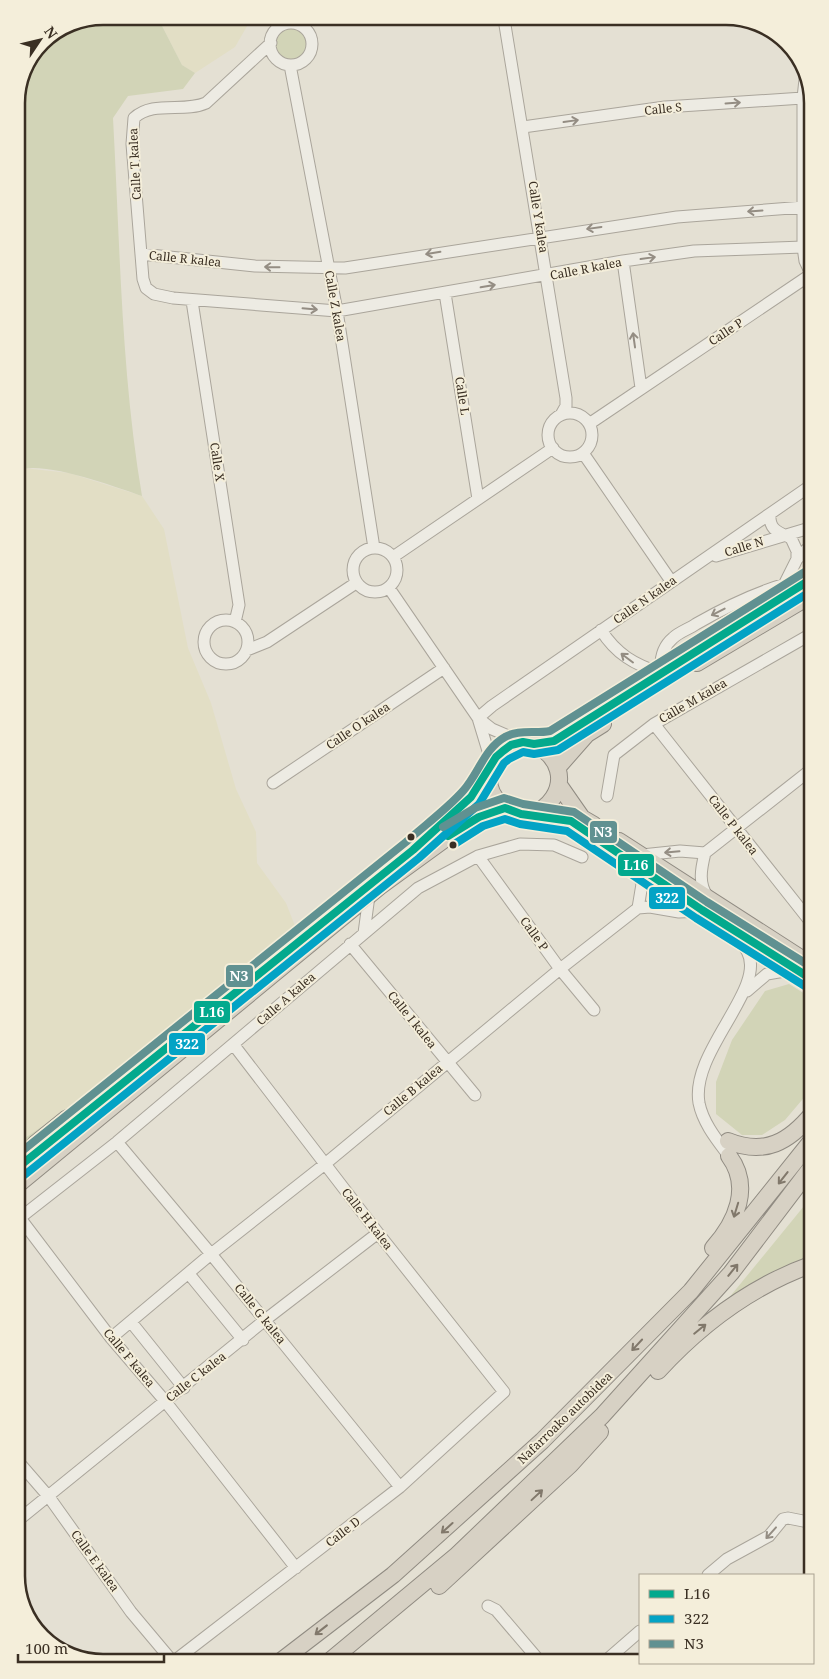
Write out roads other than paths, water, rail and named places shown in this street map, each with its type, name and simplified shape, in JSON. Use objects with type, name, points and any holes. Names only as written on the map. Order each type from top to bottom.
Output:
[{"type":"highway","points":[[25,1162],[413,850],[465,804],[496,757],[511,745],[554,741],[804,583]]},
{"type":"highway","points":[[558,767],[588,734],[653,690],[804,599]]},
{"type":"highway","points":[[528,743],[545,749],[553,757],[558,767],[559,785],[549,804],[530,813]]},
{"type":"highway","points":[[490,768],[491,792],[505,808],[513,812],[530,813],[571,821],[638,860],[804,974]]},
{"type":"highway","points":[[559,785],[582,818],[638,860]]},
{"type":"highway","points":[[25,1179],[369,896],[467,822],[505,808]]},
{"type":"highway","points":[[706,905],[804,961]]},
{"type":"highway","points":[[25,1151],[66,1119],[96,1105]]},
{"type":"highway","points":[[730,1153],[764,1148],[788,1137],[804,1124]]},
{"type":"highway","points":[[730,1153],[740,1146],[764,1148]]},
{"type":"highway","name":"Nafarroako autobidea","points":[[290,1654],[393,1575],[483,1496],[608,1376],[670,1309],[691,1291],[733,1242],[804,1151]]},
{"type":"highway","points":[[670,1309],[684,1283],[723,1237],[732,1222],[739,1201],[741,1183],[730,1153]]},
{"type":"highway","name":"Nafarroako autobidea","points":[[339,1654],[456,1556],[602,1416],[730,1273],[804,1177]]},
{"type":"highway","points":[[341,1654],[383,1630],[457,1571],[570,1465],[686,1341],[722,1311],[758,1288],[804,1268]]},
{"type":"street","points":[[283,25],[274,32],[271,42],[274,55],[278,60],[290,65],[303,61],[311,50],[311,36],[306,25]]},
{"type":"street","name":"Calle Y kalea","points":[[505,25],[566,398],[566,406],[561,415]]},
{"type":"street","name":"Calle T kalea","points":[[141,254],[132,144],[134,118],[139,113],[150,109],[194,107],[206,103],[271,42]]},
{"type":"street","name":"Calle Z kalea","points":[[290,65],[337,311],[374,548]]},
{"type":"street","points":[[803,94],[804,261]]},
{"type":"street","name":"Calle S","points":[[523,127],[665,108],[803,98]]},
{"type":"street","name":"Calle R kalea","points":[[803,247],[694,251],[623,261],[547,276],[337,311],[218,301],[192,301],[154,294],[146,288],[143,279],[141,254],[255,266],[345,268],[541,236],[677,217],[804,207]]},
{"type":"street","points":[[623,261],[640,388]]},
{"type":"street","name":"Calle P","points":[[589,424],[640,388],[804,282]]},
{"type":"street","name":"Calle L","points":[[445,293],[478,499]]},
{"type":"street","name":"Calle X","points":[[192,301],[239,605],[235,622]]},
{"type":"street","points":[[561,415],[580,415],[589,424],[592,440],[583,453],[567,456],[553,448],[549,434],[551,426],[561,415]]},
{"type":"street","points":[[393,558],[553,448]]},
{"type":"street","points":[[583,453],[671,581]]},
{"type":"street","name":"Calle N kalea","points":[[478,718],[492,706],[671,581],[804,493]]},
{"type":"street","name":"Calle N","points":[[770,514],[772,527],[776,532],[784,535],[794,543],[797,559]]},
{"type":"street","name":"Calle N","points":[[705,559],[804,529]]},
{"type":"street","points":[[374,548],[384,550],[393,558],[398,572],[395,581],[389,588],[382,592],[368,592],[356,583],[353,574],[353,564],[365,550],[374,548]]},
{"type":"street","points":[[785,583],[797,559],[804,551]]},
{"type":"street","points":[[601,630],[617,651],[635,664],[662,673],[660,661],[664,649],[672,638],[716,612],[785,583],[804,579]]},
{"type":"street","points":[[247,650],[247,634],[235,622],[223,621],[214,624],[205,636],[206,650],[216,661],[223,664],[237,661],[247,650],[267,642],[356,583]]},
{"type":"street","points":[[389,588],[478,718],[492,729],[528,743]]},
{"type":"street","name":"Calle M kalea","points":[[607,796],[614,755],[654,724],[804,638]]},
{"type":"street","name":"Calle O kalea","points":[[272,784],[444,668]]},
{"type":"street","points":[[478,718],[490,768]]},
{"type":"street","name":"Calle P kalea","points":[[654,724],[804,914]]},
{"type":"street","points":[[706,905],[679,912],[650,907],[638,908],[642,884],[638,860],[680,851],[705,853],[737,830],[804,775]]},
{"type":"street","name":"Calle A kalea","points":[[25,1214],[117,1142],[418,888],[478,856],[520,844],[554,844],[582,857]]},
{"type":"street","points":[[705,853],[701,878],[706,905],[747,951],[750,970],[742,996],[703,1065],[698,1088],[699,1102],[709,1127],[730,1153]]},
{"type":"street","name":"Calle P","points":[[478,856],[560,969],[594,1010]]},
{"type":"street","points":[[364,932],[369,896]]},
{"type":"street","name":"Calle B kalea","points":[[111,1338],[211,1254],[326,1164],[446,1062],[638,908]]},
{"type":"street","name":"Calle I kalea","points":[[350,944],[475,1095]]},
{"type":"street","points":[[742,996],[766,974],[796,969]]},
{"type":"street","name":"Calle H kalea","points":[[233,1044],[378,1233],[504,1392]]},
{"type":"street","name":"Calle G kalea","points":[[117,1142],[265,1320],[400,1488]]},
{"type":"street","name":"Calle F kalea","points":[[25,1228],[111,1338],[165,1401],[296,1568]]},
{"type":"street","name":"Calle C kalea","points":[[25,1515],[165,1401],[184,1388],[265,1320],[378,1233]]},
{"type":"street","points":[[189,1274],[243,1340]]},
{"type":"street","points":[[131,1322],[184,1388]]},
{"type":"street","name":"Calle D","points":[[183,1654],[400,1488],[504,1392]]},
{"type":"street","name":"Calle E kalea","points":[[25,1469],[49,1497],[131,1612],[166,1654]]},
{"type":"street","points":[[709,1574],[727,1560],[769,1536],[783,1519],[788,1518],[804,1521]]},
{"type":"street","points":[[488,1606],[496,1610],[534,1654]]},
{"type":"street","points":[[614,1654],[639,1632]]}]
